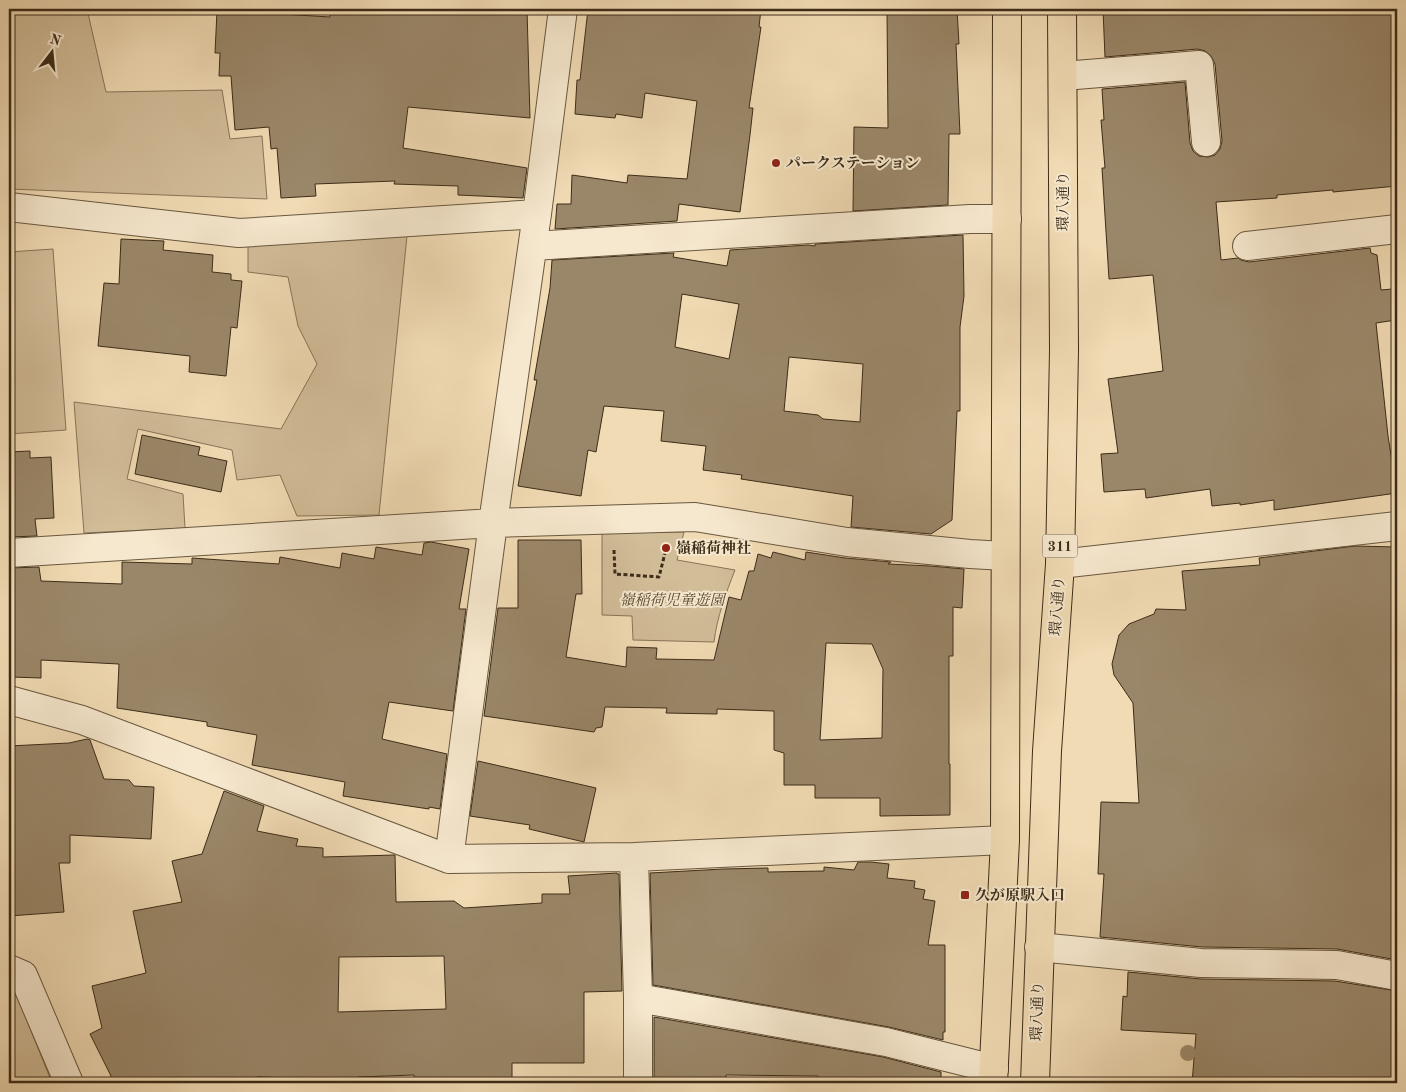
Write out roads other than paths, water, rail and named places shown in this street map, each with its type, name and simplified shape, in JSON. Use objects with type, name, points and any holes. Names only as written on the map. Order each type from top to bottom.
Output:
[{"type":"main road","points":[[994,1076],[1005,840],[1008,9]]},
{"type":"main road","name":"環八通り","points":[[1035,1083],[1047,750],[1060,564],[1064,350],[1062,9]]},
{"type":"street","points":[[449,860],[493,523],[538,214],[563,9]]},
{"type":"street","points":[[1063,76],[1199,66],[1206,142]]},
{"type":"street","points":[[9,207],[239,233],[538,214]]},
{"type":"street","points":[[533,246],[1007,218]]},
{"type":"street","points":[[1247,246],[1397,229]]},
{"type":"street","points":[[9,553],[493,523],[695,517],[848,542],[1005,556]]},
{"type":"street","points":[[1060,564],[1397,526]]},
{"type":"street","points":[[9,700],[82,720],[449,860],[634,857],[1005,840]]},
{"type":"street","points":[[634,857],[638,998],[638,1083]]},
{"type":"street","points":[[1039,947],[1201,963],[1337,965],[1397,976]]},
{"type":"street","points":[[9,969],[23,975],[69,1083]]},
{"type":"street","points":[[638,998],[886,1042],[994,1076]]},
{"type":"place","name":"パークステーション","points":[[776,163]]},
{"type":"place","name":"嶺稲荷神社","points":[[666,548]]},
{"type":"place","name":"久が原駅入口","points":[[965,895]]},
{"type":"park label","name":"嶺稲荷児童遊園","points":[[672,600]]}]
